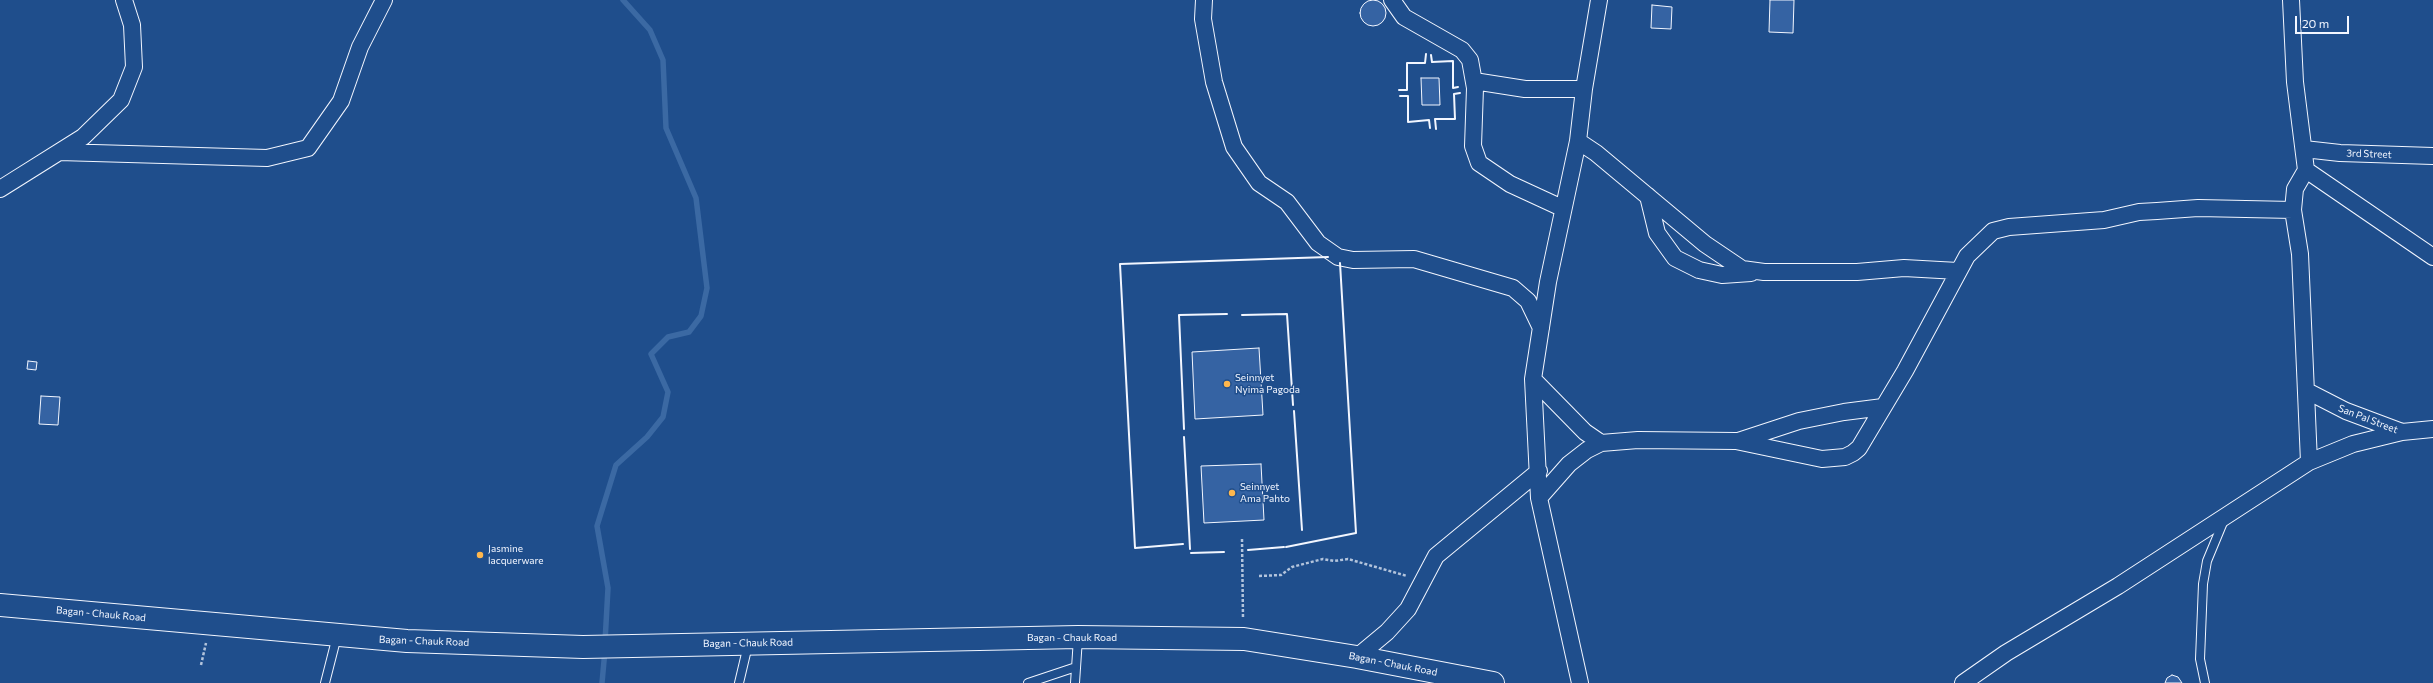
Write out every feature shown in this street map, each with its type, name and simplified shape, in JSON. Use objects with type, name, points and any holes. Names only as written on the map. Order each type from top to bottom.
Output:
[{"type":"main road","name":"Bagan - Chauk Road","points":[[0,605],[407,641],[583,646],[1078,637],[1244,639],[1357,657],[1493,683]]},
{"type":"street","points":[[0,189],[83,137],[121,100],[134,67],[132,25],[124,0]]},
{"type":"street","points":[[59,152],[267,158],[308,148],[341,101],[360,47],[384,0]]},
{"type":"street","points":[[1204,0],[1203,19],[1214,82],[1234,147],[1259,183],[1287,202],[1318,242],[1338,256],[1353,260],[1414,259],[1513,288],[1528,301],[1541,328]]},
{"type":"street","points":[[1392,0],[1404,17],[1462,50],[1470,60],[1474,81],[1473,146],[1479,163],[1510,184],[1562,208]]},
{"type":"street","points":[[1580,683],[1539,498],[1539,471],[1533,379],[1562,208],[1578,141],[1584,89],[1599,0]]},
{"type":"street","points":[[2291,0],[2295,82],[2306,170],[2295,189],[2293,210],[2300,254],[2309,462]]},
{"type":"street","points":[[1474,81],[1525,89],[1584,89]]},
{"type":"street","points":[[1578,141],[1596,153],[1727,259],[1742,269],[1769,272]]},
{"type":"street","name":"3rd Street","points":[[2304,149],[2340,153],[2433,156]]},
{"type":"street","points":[[2306,170],[2433,257]]},
{"type":"street","points":[[1648,196],[1657,233],[1675,258],[1699,270],[1722,275],[1769,272],[1857,272],[1904,268],[1958,271]]},
{"type":"street","points":[[1539,498],[1569,464],[1587,450],[1601,443],[1638,440],[1736,441],[1822,459],[1845,457],[1859,448],[1967,256],[1993,231],[2009,227],[2080,222],[2139,212],[2198,208],[2293,210]]},
{"type":"street","points":[[1533,379],[1585,432],[1601,443]]},
{"type":"street","name":"San Pal Street","points":[[2307,391],[2346,411],[2402,432],[2433,429]]},
{"type":"street","points":[[1736,441],[1800,421],[1844,412],[1883,407]]},
{"type":"street","points":[[1963,683],[2006,653],[2118,586],[2309,462],[2353,444],[2402,432]]},
{"type":"street","points":[[1357,657],[1387,632],[1408,609],[1436,556],[1539,471]]},
{"type":"lane","points":[[2205,683],[2200,659],[2203,584],[2208,561],[2225,517]]},
{"type":"lane","points":[[325,683],[337,635]]},
{"type":"lane","points":[[1075,683],[1078,637]]},
{"type":"lane","points":[[739,683],[746,661],[749,642]]},
{"type":"lane","points":[[1028,683],[1076,667]]},
{"type":"path","points":[[1242,539],[1244,639]]},
{"type":"path","points":[[1259,576],[1281,575],[1292,567],[1323,559],[1334,561],[1348,559],[1422,580]]},
{"type":"building","points":[[1373,0],[1382,4],[1386,13],[1382,22],[1373,26],[1364,22],[1360,13],[1364,4]]},
{"type":"building","points":[[1770,0],[1794,0],[1793,33],[1769,32]]},
{"type":"building","points":[[1652,5],[1672,7],[1671,29],[1651,28]]},
{"type":"building","points":[[1421,78],[1439,78],[1440,105],[1422,105]]},
{"type":"building","name":"Seinnyet Nyima Pagoda","points":[[1259,348],[1263,415],[1195,419],[1192,352]]},
{"type":"building","points":[[28,361],[37,362],[36,370],[27,369]]},
{"type":"building","points":[[41,396],[60,397],[58,425],[39,424]]},
{"type":"building","name":"Seinnyet Ama Pahto","points":[[1261,464],[1264,520],[1204,523],[1201,466]]},
{"type":"building","points":[[2172,675],[2178,677],[2182,683],[2165,683],[2167,678]]},
{"type":"waterway","points":[[605,642],[608,588],[597,526],[616,465],[647,437],[663,417],[668,392],[651,354],[668,337],[689,332],[701,316],[707,288],[696,198],[666,128],[663,60],[650,30],[623,0]]},
{"type":"waterway","points":[[602,683],[605,650]]},
{"type":"wall","points":[[1399,90],[1407,90],[1407,63],[1425,63],[1426,54]]},
{"type":"wall","points":[[1431,55],[1432,62],[1453,61],[1453,88],[1458,87]]},
{"type":"wall","points":[[1436,129],[1435,119],[1455,119],[1454,94],[1460,93]]},
{"type":"wall","points":[[1400,96],[1408,96],[1408,122],[1429,120],[1430,128]]},
{"type":"wall","points":[[1183,544],[1135,548],[1120,264],[1328,257]]},
{"type":"wall","points":[[1286,547],[1356,533],[1340,263]]},
{"type":"wall","points":[[1184,429],[1179,315],[1227,314]]},
{"type":"wall","points":[[1242,315],[1287,314],[1293,405]]},
{"type":"wall","points":[[1294,411],[1302,530]]},
{"type":"wall","points":[[1184,437],[1190,549]]},
{"type":"wall","points":[[1248,550],[1284,547]]},
{"type":"wall","points":[[1191,553],[1224,552]]},
{"type":"place","name":"Seinnyet Nyima Pagoda","points":[[1227,384]]},
{"type":"place","name":"Seinnyet Ama Pahto","points":[[1232,493]]},
{"type":"place","name":"Jasmine lacquerware","points":[[480,555]]}]
